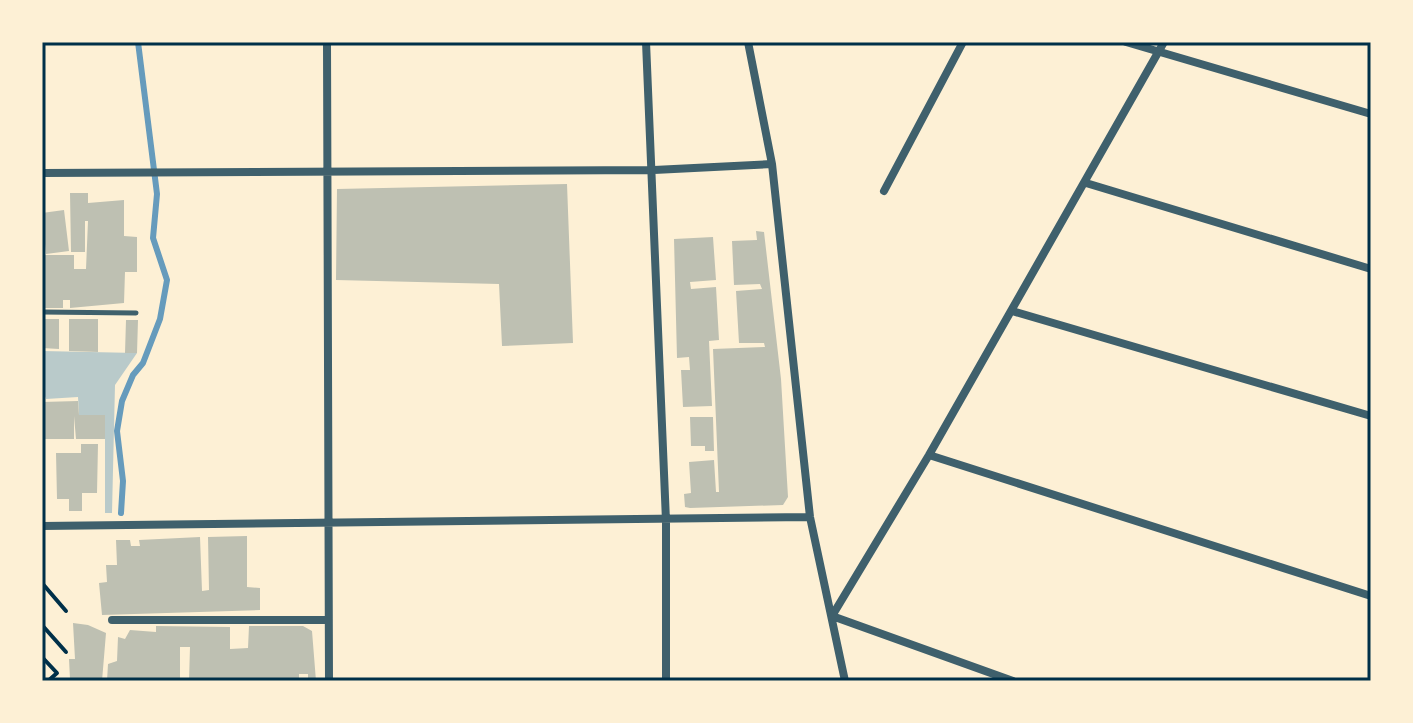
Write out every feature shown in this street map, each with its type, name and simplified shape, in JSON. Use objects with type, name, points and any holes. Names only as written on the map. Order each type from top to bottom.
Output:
[{"type":"street","points":[[327,42],[329,681]]},
{"type":"street","points":[[646,42],[654,170],[666,521],[666,681]]},
{"type":"street","points":[[748,42],[772,164],[810,517],[845,681]]},
{"type":"street","points":[[884,191],[963,42]]},
{"type":"street","points":[[1126,42],[1371,114]]},
{"type":"street","points":[[832,616],[929,455],[1164,42]]},
{"type":"street","points":[[42,173],[654,170],[772,164]]},
{"type":"street","points":[[1086,183],[1371,269]]},
{"type":"street","points":[[1012,311],[1371,416]]},
{"type":"street","points":[[929,455],[1371,596]]},
{"type":"street","points":[[42,526],[810,517]]},
{"type":"street","points":[[832,616],[1013,681]]},
{"type":"street","points":[[112,620],[327,620]]},
{"type":"lane","points":[[42,312],[136,313]]},
{"type":"path","points":[[42,583],[66,611]]},
{"type":"path","points":[[42,625],[66,652]]},
{"type":"path","points":[[42,657],[57,673],[48,681]]},
{"type":"shaded area","points":[[42,351],[137,353],[115,385],[112,513],[105,513],[105,416],[79,415],[78,397],[46,399],[42,388]]},
{"type":"building","points":[[567,184],[573,343],[502,346],[499,284],[336,280],[337,189]]},
{"type":"building","points":[[70,193],[88,193],[88,203],[124,200],[124,236],[137,237],[137,272],[125,272],[124,303],[70,308],[70,300],[63,300],[63,308],[42,308],[42,255],[74,255],[74,269],[86,269],[88,221],[85,221],[85,252],[71,252]]},
{"type":"building","points":[[64,210],[69,251],[46,254],[42,213]]},
{"type":"building","points":[[756,231],[764,232],[781,379],[788,497],[783,505],[685,507],[684,494],[691,493],[689,462],[714,460],[716,492],[719,492],[713,349],[765,347],[764,343],[739,343],[736,291],[762,289],[760,284],[734,285],[732,241],[757,240]]},
{"type":"building","points":[[713,237],[716,280],[690,282],[691,289],[716,287],[719,340],[709,341],[712,406],[683,407],[681,370],[690,370],[689,357],[677,358],[674,239]]},
{"type":"building","points":[[42,319],[59,319],[59,349],[42,348]]},
{"type":"building","points":[[69,319],[98,319],[98,352],[69,351]]},
{"type":"building","points":[[126,320],[138,320],[137,353],[125,353]]},
{"type":"building","points":[[78,401],[79,415],[105,415],[105,439],[76,439],[74,416],[74,439],[42,439],[42,402]]},
{"type":"building","points":[[690,417],[713,417],[714,451],[705,451],[705,446],[691,446]]},
{"type":"building","points":[[81,444],[98,444],[97,493],[82,493],[82,511],[69,511],[69,499],[57,499],[56,453],[81,453]]},
{"type":"building","points":[[42,449],[45,449],[45,473],[42,473]]},
{"type":"building","points":[[247,536],[247,587],[260,588],[260,610],[102,615],[99,583],[107,582],[106,565],[117,565],[116,540],[130,540],[131,546],[140,546],[139,540],[200,537],[202,591],[209,590],[208,537]]},
{"type":"building","points":[[73,623],[88,625],[106,633],[102,681],[70,679],[69,659],[75,659]]},
{"type":"building","points":[[156,626],[230,627],[230,649],[248,648],[249,626],[303,626],[312,631],[316,681],[308,681],[308,674],[299,674],[299,681],[189,681],[190,647],[180,647],[180,681],[107,681],[108,664],[117,661],[118,637],[125,639],[130,630],[156,632]]},
{"type":"waterway","points":[[121,513],[123,481],[117,431],[122,401],[133,375],[143,363],[160,319],[167,280],[153,238],[157,194],[138,42]]}]
